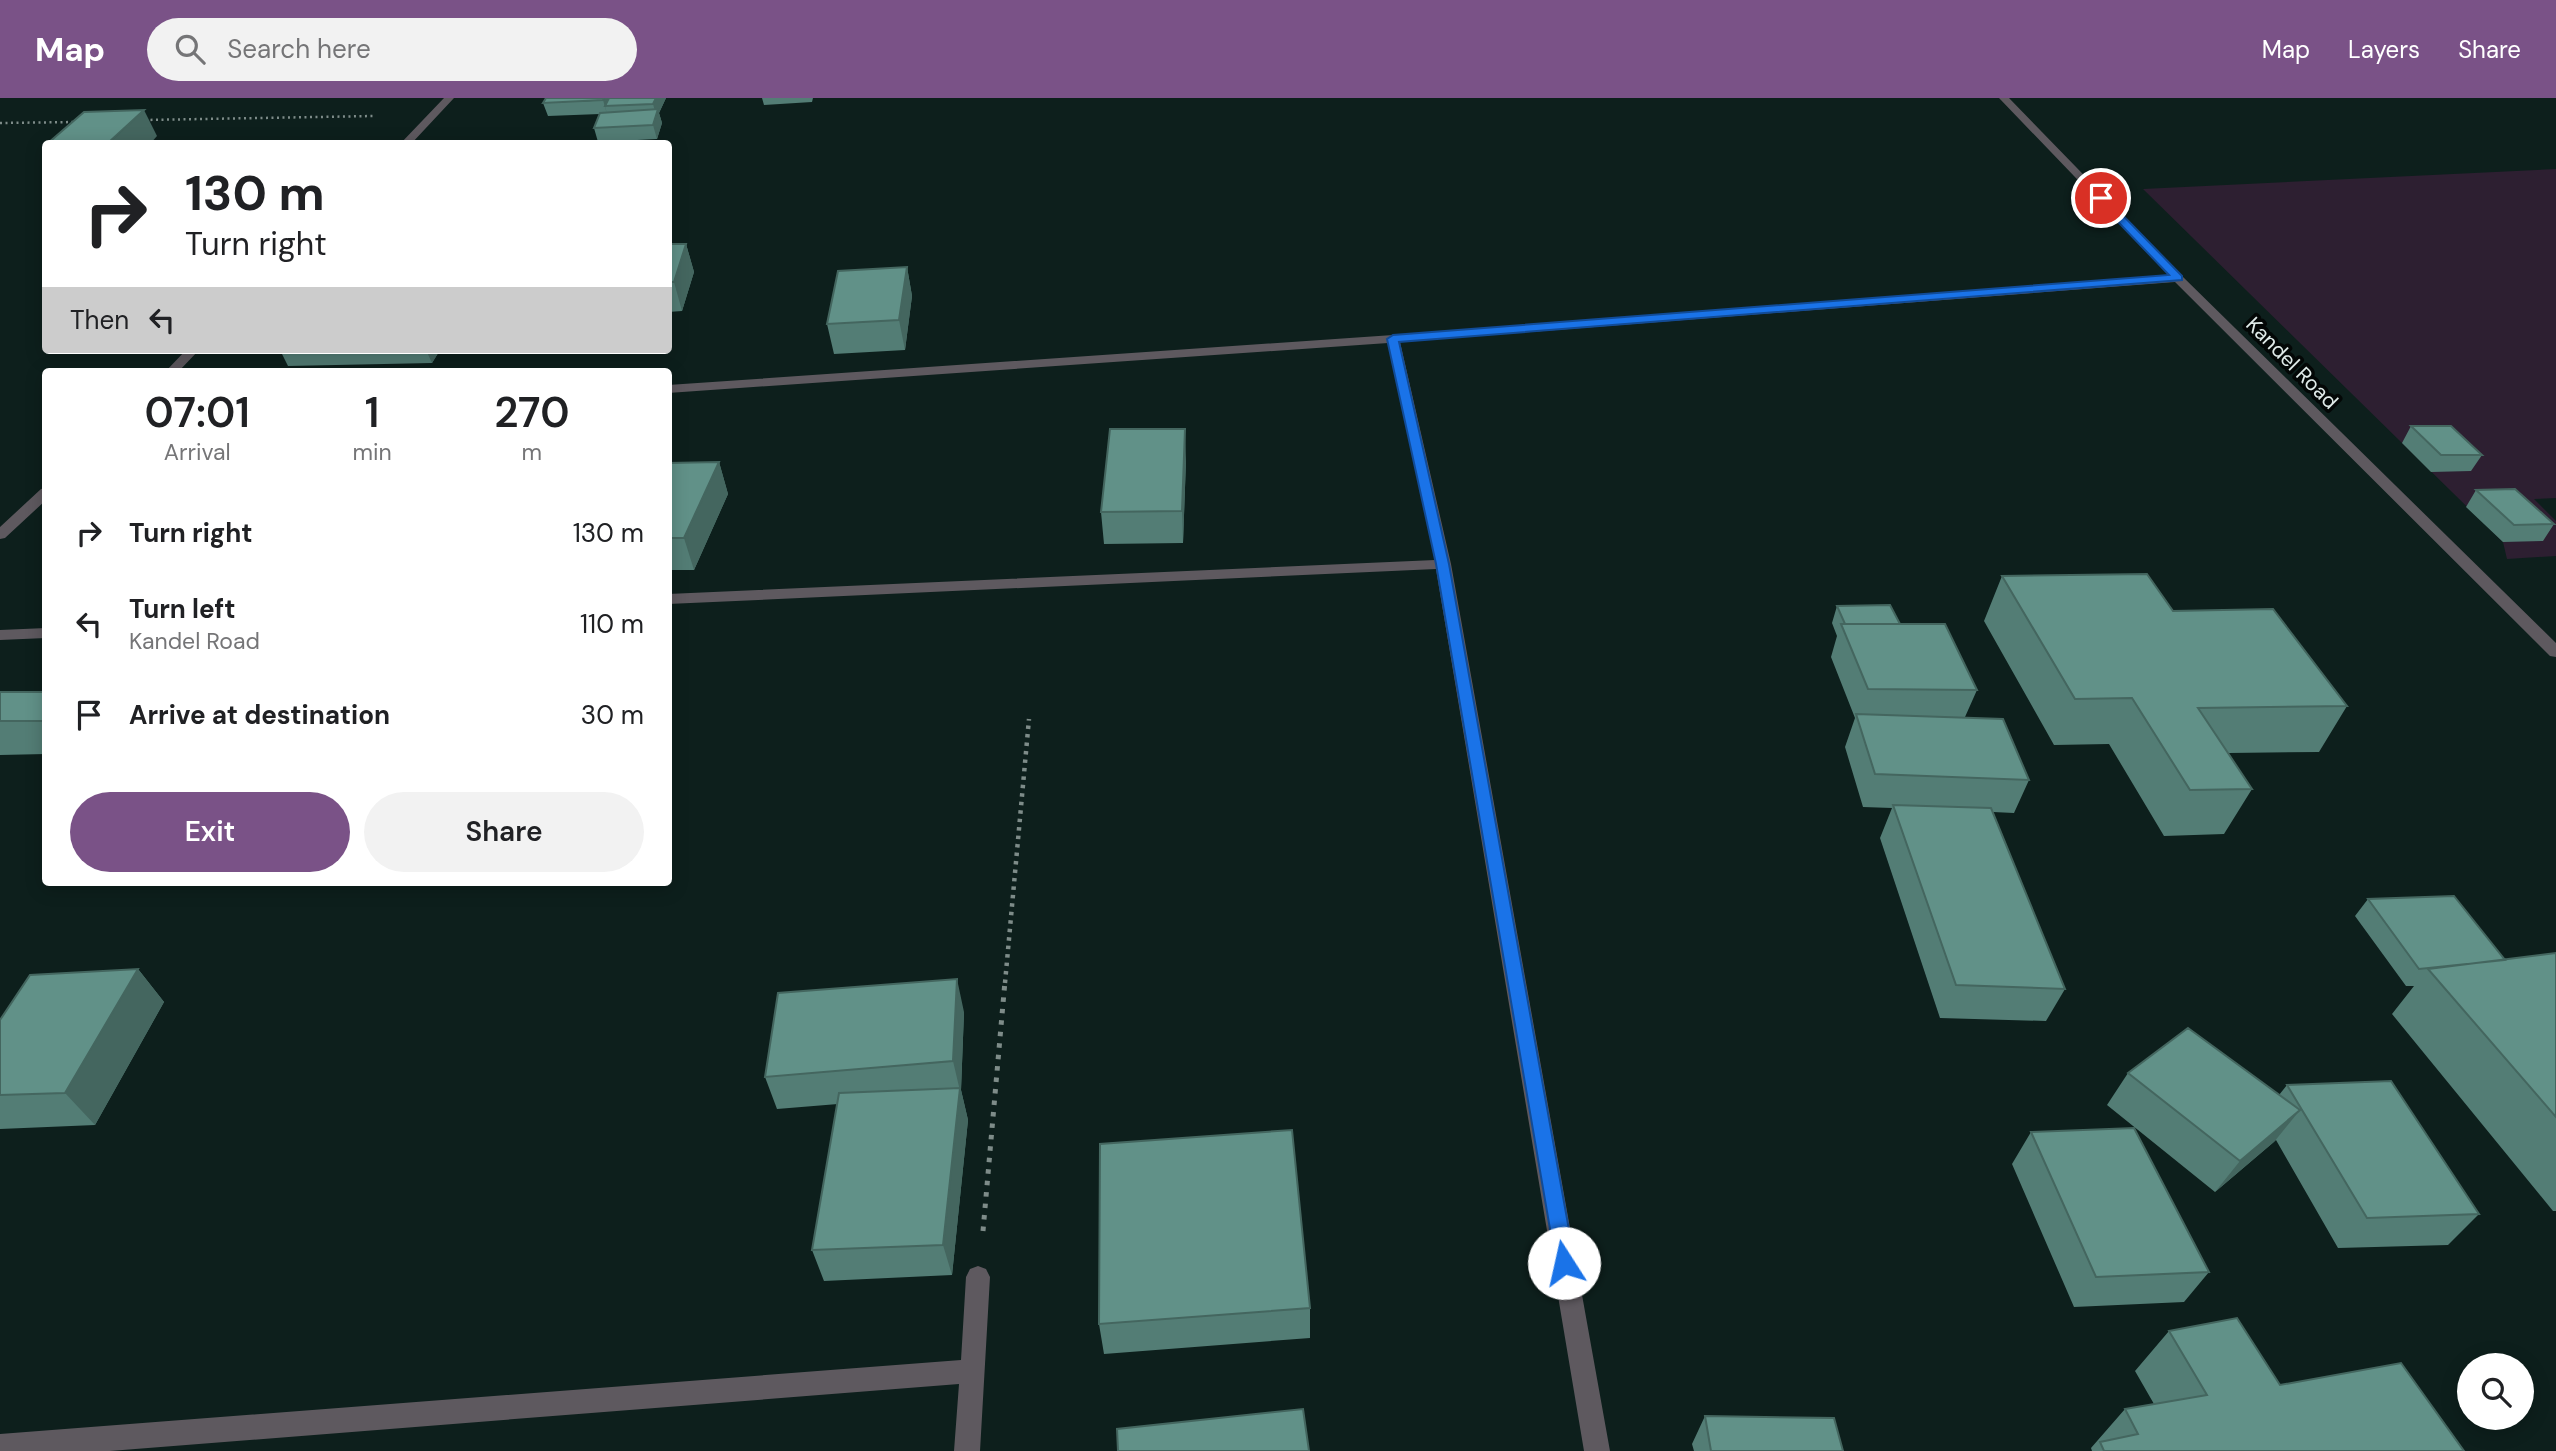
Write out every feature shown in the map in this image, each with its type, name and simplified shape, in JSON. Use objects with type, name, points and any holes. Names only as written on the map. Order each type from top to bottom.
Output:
[{"type":"street","points":[[409,140],[449,98]]},
{"type":"street","name":"Kandel Road","points":[[2004,98],[2178,278],[2556,652]]},
{"type":"street","points":[[672,389],[1393,339],[2178,278]]},
{"type":"street","points":[[1393,339],[1443,564],[1597,1451]]},
{"type":"street","points":[[175,368],[189,354]]},
{"type":"street","points":[[0,535],[42,496]]},
{"type":"street","points":[[672,599],[1443,564]]},
{"type":"street","points":[[0,635],[42,633]]},
{"type":"street","points":[[967,1451],[978,1277]]},
{"type":"street","points":[[0,1447],[972,1371]]},
{"type":"path","points":[[136,121],[434,115]]},
{"type":"path","points":[[0,123],[81,121]]},
{"type":"path","points":[[978,1277],[1029,719]]},
{"type":"shaded area","points":[[2556,169],[2556,498],[2534,499],[2556,521],[2556,556],[2507,559],[2503,542],[2143,189]]},
{"type":"building","points":[[546,98],[604,98],[543,103]]},
{"type":"building","points":[[609,98],[656,98],[653,104],[605,106]]},
{"type":"building","points":[[658,109],[653,125],[594,128],[600,113]]},
{"type":"building","points":[[144,110],[111,140],[52,140],[84,112]]},
{"type":"building","points":[[672,244],[686,244],[674,282]]},
{"type":"building","points":[[907,267],[899,320],[827,324],[838,271]]},
{"type":"building","points":[[2411,426],[2451,426],[2482,455],[2441,455]]},
{"type":"building","points":[[1110,429],[1185,429],[1182,511],[1101,512]]},
{"type":"building","points":[[719,462],[684,538],[672,538],[672,463]]},
{"type":"building","points":[[2515,489],[2554,524],[2514,525],[2476,490]]},
{"type":"building","points":[[2147,574],[2173,611],[2273,609],[2347,706],[2198,708],[2252,789],[2190,790],[2132,698],[2075,699],[2002,576]]},
{"type":"building","points":[[1890,605],[1900,624],[1845,624],[1837,606]]},
{"type":"building","points":[[1841,624],[1945,624],[1977,690],[1868,689]]},
{"type":"building","points":[[0,692],[42,692],[42,721],[0,721]]},
{"type":"building","points":[[1856,714],[2003,719],[2029,780],[1875,774]]},
{"type":"building","points":[[1893,805],[1991,808],[2065,989],[1956,985]]},
{"type":"building","points":[[2454,896],[2505,960],[2419,969],[2368,899]]},
{"type":"building","points":[[2556,953],[2556,1117],[2428,969]]},
{"type":"building","points":[[138,969],[65,1093],[0,1095],[0,1020],[30,975]]},
{"type":"building","points":[[957,979],[953,1061],[765,1077],[778,993]]},
{"type":"building","points":[[2188,1028],[2300,1110],[2240,1161],[2128,1073]]},
{"type":"building","points":[[2391,1081],[2479,1214],[2367,1218],[2287,1085]]},
{"type":"building","points":[[960,1088],[943,1245],[812,1250],[839,1093]]},
{"type":"building","points":[[2134,1128],[2209,1272],[2096,1277],[2031,1132]]},
{"type":"building","points":[[1292,1130],[1310,1308],[1099,1324],[1100,1144]]},
{"type":"building","points":[[2237,1318],[2280,1385],[2401,1363],[2464,1451],[2104,1451],[2100,1442],[2138,1434],[2125,1409],[2207,1395],[2169,1331]]},
{"type":"building","points":[[1303,1409],[1309,1451],[1118,1451],[1117,1429]]},
{"type":"building","points":[[1705,1416],[1834,1418],[1843,1451],[1711,1451]]},
{"type":"route","points":[[1564,1263],[1443,564],[1393,339],[2178,278],[2101,198]]}]
